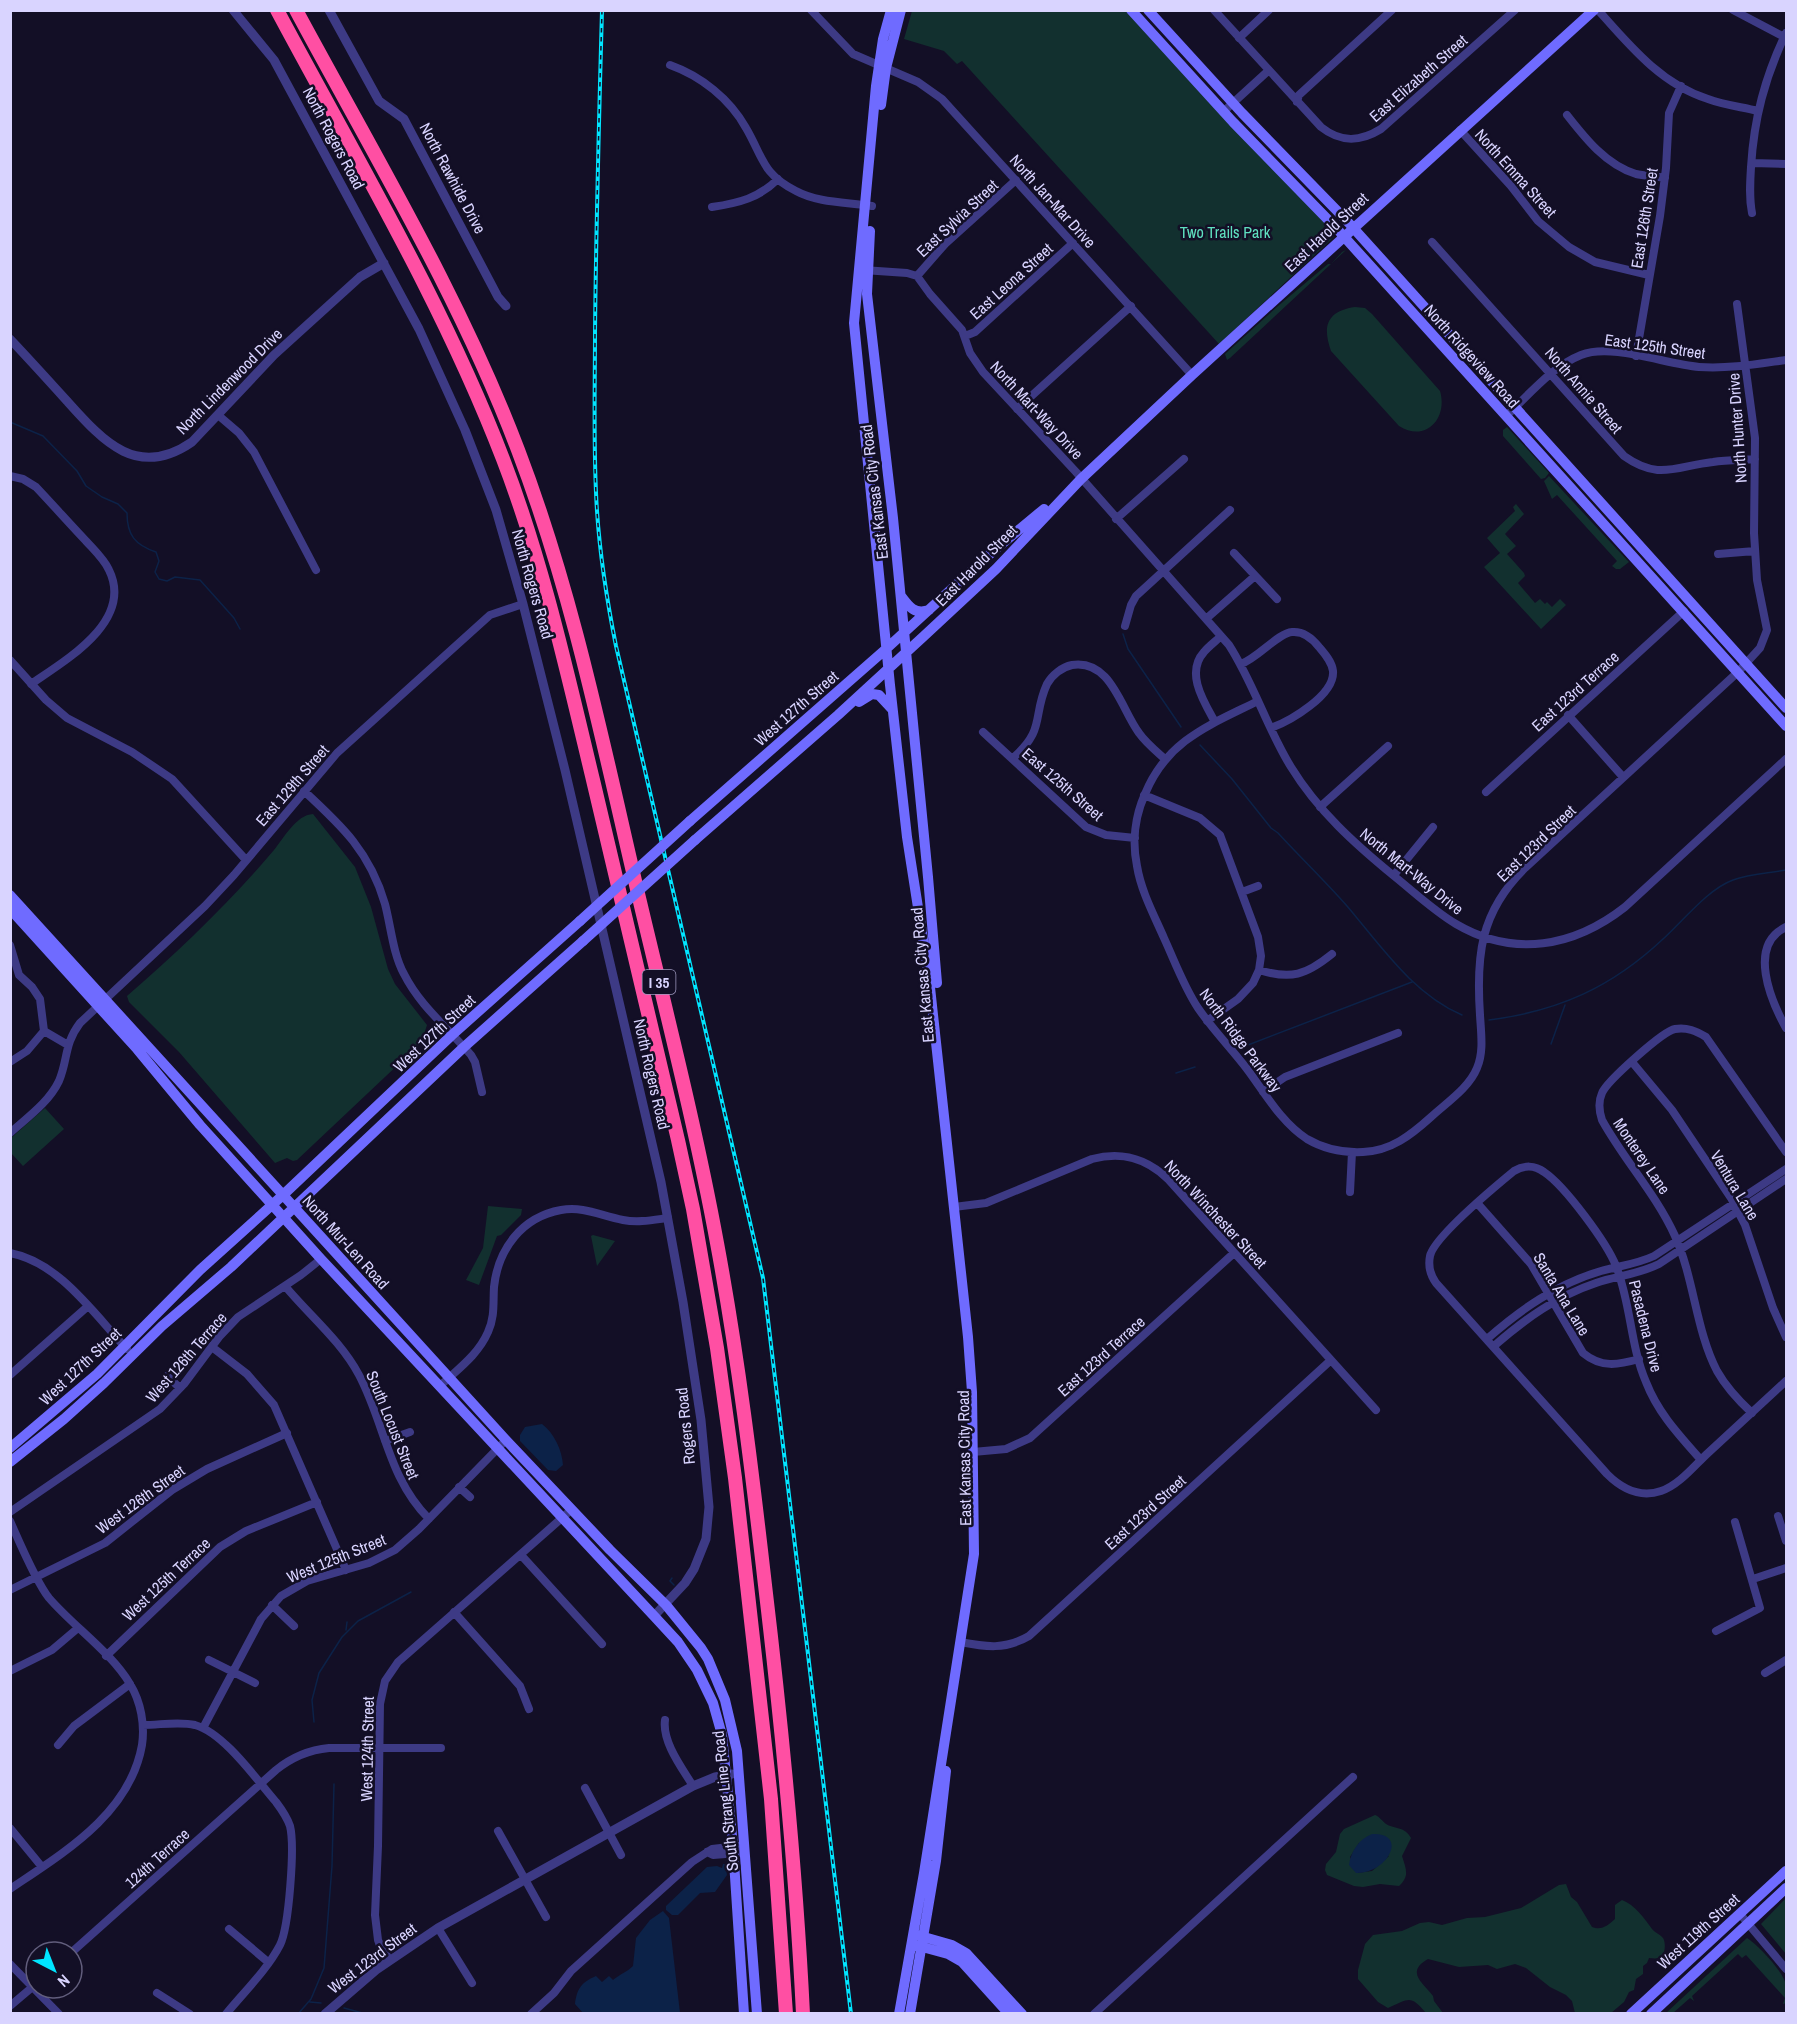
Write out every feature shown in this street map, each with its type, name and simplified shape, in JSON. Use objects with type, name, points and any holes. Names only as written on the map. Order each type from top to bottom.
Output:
[{"type":"highway","name":"I 35","points":[[276,10],[415,267],[460,357],[507,471],[531,538],[554,619],[678,1140],[716,1338],[763,1716],[777,1864],[786,2013]]},
{"type":"highway","name":"I 35","points":[[296,10],[451,298],[477,351],[535,494],[574,623],[694,1134],[715,1230],[735,1347],[756,1502],[789,1805],[803,2013]]},
{"type":"main road","name":"East Kansas City Road","points":[[891,10],[882,67],[863,270],[854,323],[907,837],[929,978],[958,1207]]},
{"type":"main road","name":"East Kansas City Road","points":[[882,67],[902,10]]},
{"type":"main road","name":"North Ridgeview Road","points":[[1131,10],[1223,112],[1344,237],[1786,726]]},
{"type":"main road","name":"North Ridgeview Road","points":[[1148,10],[1353,228],[1786,708]]},
{"type":"main road","name":"East Harold Street","points":[[889,668],[996,569],[1081,479],[1192,375],[1460,130],[1596,10]]},
{"type":"main road","name":"East Kansas City Road","points":[[863,270],[888,467],[901,595],[958,1207],[977,1452],[974,1554],[964,1643],[936,1861],[917,1940]]},
{"type":"main road","name":"East Harold Street","points":[[886,649],[991,553],[1081,479]]},
{"type":"main road","points":[[901,595],[915,611],[930,610]]},
{"type":"main road","name":"West 127th Street","points":[[10,1462],[64,1419],[104,1383],[128,1350],[200,1270],[452,1035],[886,649]]},
{"type":"main road","name":"West 127th Street","points":[[10,1448],[231,1268],[464,1047],[889,668]]},
{"type":"main road","points":[[838,715],[872,694],[881,696],[893,710]]},
{"type":"main road","name":"North Mur-Len Road","points":[[10,895],[101,1002],[200,1125],[321,1259],[654,1616]]},
{"type":"main road","name":"North Mur-Len Road","points":[[10,909],[283,1195],[571,1510],[666,1605]]},
{"type":"main road","name":"South Strang Line Road","points":[[666,1605],[701,1648],[716,1677],[732,1725],[740,1773],[757,2013]]},
{"type":"main road","name":"South Strang Line Road","points":[[654,1616],[689,1656],[718,1718],[728,1775],[744,2013]]},
{"type":"main road","name":"West 119th Street","points":[[1631,2013],[1786,1871]]},
{"type":"main road","name":"West 119th Street","points":[[1651,2013],[1786,1888]]},
{"type":"main road","points":[[899,2013],[917,1940]]},
{"type":"main road","points":[[910,2013],[917,1940]]},
{"type":"main road","points":[[917,1940],[962,1962],[1009,2013]]},
{"type":"main road","points":[[917,1940],[952,1946],[966,1953],[1022,2013]]},
{"type":"street","name":"North Rogers Road","points":[[233,10],[274,60],[384,262],[426,344],[465,430],[496,510],[524,604],[544,684],[628,1037],[668,1218]]},
{"type":"street","name":"North Rawhide Drive","points":[[328,10],[379,101],[404,119],[498,297],[506,306]]},
{"type":"street","name":"North Jan-Mar Drive","points":[[811,10],[853,54],[918,82],[942,99],[1192,375]]},
{"type":"street","points":[[1214,10],[1297,102]]},
{"type":"street","points":[[1239,38],[1269,10]]},
{"type":"street","points":[[1297,102],[1299,94],[1392,10]]},
{"type":"street","name":"East Elizabeth Street","points":[[1297,102],[1329,134],[1342,139],[1363,138],[1381,129],[1397,116],[1515,10]]},
{"type":"street","points":[[1596,10],[1631,49],[1658,73],[1708,99],[1758,111]]},
{"type":"street","points":[[1733,10],[1786,36],[1772,64],[1758,111],[1749,198],[1752,213]]},
{"type":"street","points":[[670,65],[693,74],[715,92],[745,125],[761,159],[778,179],[807,196],[868,205]]},
{"type":"street","points":[[1223,112],[1268,71]]},
{"type":"street","name":"East 126th Street","points":[[1636,356],[1665,178],[1669,113],[1681,86]]},
{"type":"street","points":[[1567,115],[1591,145],[1616,163],[1635,174],[1665,178]]},
{"type":"street","name":"North Emma Street","points":[[1460,130],[1511,186],[1538,221],[1569,247],[1595,261],[1649,275]]},
{"type":"street","points":[[1752,163],[1786,164]]},
{"type":"street","points":[[712,207],[748,200],[764,192],[778,179]]},
{"type":"street","name":"East Sylvia Street","points":[[916,276],[945,244],[1016,180]]},
{"type":"street","name":"North Annie Street","points":[[1432,242],[1552,373],[1624,456],[1639,466],[1658,470],[1687,468],[1712,462],[1755,459]]},
{"type":"street","name":"East Leona Street","points":[[965,336],[975,332],[1073,243]]},
{"type":"street","name":"North Lindenwood Drive","points":[[10,339],[95,432],[114,447],[130,455],[153,456],[178,450],[192,442],[274,355],[366,272],[384,262]]},
{"type":"street","points":[[863,270],[907,273],[916,276]]},
{"type":"street","name":"North Mart-Way Drive","points":[[916,276],[958,325],[978,367],[1221,636],[1241,664],[1290,766],[1320,807],[1351,839],[1394,875],[1447,918],[1470,931],[1503,942],[1541,944],[1563,941],[1607,922],[1786,759]]},
{"type":"street","name":"North Hunter Drive","points":[[1737,304],[1755,438],[1755,551],[1757,580],[1767,630],[1760,648],[1738,672]]},
{"type":"street","points":[[1017,408],[1131,306]]},
{"type":"street","name":"East 125th Street","points":[[1506,416],[1563,364],[1587,353],[1608,350],[1700,367],[1733,368],[1786,360]]},
{"type":"street","points":[[218,415],[239,433],[254,452],[316,570]]},
{"type":"street","points":[[1116,519],[1184,459]]},
{"type":"street","points":[[10,476],[23,478],[36,487],[100,556],[109,570],[114,587],[115,603],[109,618],[100,629],[63,662],[32,684]]},
{"type":"street","points":[[1125,626],[1136,596],[1230,510]]},
{"type":"street","points":[[1718,554],[1755,551]]},
{"type":"street","points":[[1234,553],[1276,599]]},
{"type":"street","points":[[1207,618],[1255,576]]},
{"type":"street","name":"East 129th Street","points":[[10,1133],[54,1090],[75,1030],[101,1002],[205,906],[337,753],[490,615],[524,604]]},
{"type":"street","name":"East 123rd Terrace","points":[[1486,792],[1568,715],[1684,612]]},
{"type":"street","points":[[1241,664],[1252,659],[1284,634],[1291,632],[1309,636],[1332,663],[1334,673],[1328,688],[1292,718],[1271,728]]},
{"type":"street","points":[[1215,722],[1197,685],[1195,666],[1202,653],[1221,636]]},
{"type":"street","points":[[10,660],[67,718],[132,752],[172,779],[246,860]]},
{"type":"street","points":[[1013,758],[1029,743],[1035,733],[1044,694],[1050,680],[1063,668],[1080,664],[1094,667],[1107,678],[1138,732],[1165,759]]},
{"type":"street","name":"East 123rd Street","points":[[1352,1152],[1379,1150],[1404,1140],[1472,1077],[1480,1060],[1481,1051],[1478,977],[1483,936],[1493,910],[1511,882],[1738,672]]},
{"type":"street","points":[[1207,1021],[1246,992],[1259,970],[1260,945],[1223,842],[1215,829],[1200,818],[1144,795],[1165,759],[1194,733],[1258,701]]},
{"type":"street","points":[[1568,715],[1623,777]]},
{"type":"street","name":"East 125th Street","points":[[983,732],[1086,827],[1106,836],[1135,838]]},
{"type":"street","points":[[1320,807],[1388,746]]},
{"type":"street","points":[[304,791],[343,827],[363,854],[376,878],[402,972],[413,991],[475,1062],[482,1092]]},
{"type":"street","name":"North Ridge Parkway","points":[[1144,795],[1138,814],[1135,838],[1137,868],[1146,898],[1185,986],[1207,1021],[1288,1122],[1307,1139],[1330,1149],[1352,1152]]},
{"type":"street","points":[[1394,875],[1433,827]]},
{"type":"street","points":[[1242,892],[1258,886]]},
{"type":"street","points":[[1786,927],[1772,938],[1765,959],[1772,995],[1786,1028]]},
{"type":"street","points":[[10,945],[19,975],[32,987],[40,999],[44,1031],[27,1052],[10,1062]]},
{"type":"street","points":[[1259,970],[1281,976],[1300,974],[1318,965],[1332,954]]},
{"type":"street","name":"Monterey Lane","points":[[1752,1413],[1727,1386],[1712,1359],[1677,1241],[1656,1200],[1602,1120],[1599,1102],[1603,1090],[1618,1073],[1660,1037],[1671,1030],[1688,1029],[1706,1037],[1786,1152]]},
{"type":"street","points":[[44,1031],[68,1045]]},
{"type":"street","points":[[1263,1092],[1285,1077],[1398,1033]]},
{"type":"street","name":"Ventura Lane","points":[[1632,1062],[1672,1110],[1734,1204],[1745,1226],[1773,1308],[1786,1337]]},
{"type":"street","points":[[1350,1192],[1352,1152]]},
{"type":"street","name":"North Winchester Street","points":[[958,1207],[986,1203],[1103,1156],[1124,1155],[1144,1161],[1161,1172],[1376,1410]]},
{"type":"street","name":"Pasadena Drive","points":[[1530,1167],[1550,1177],[1599,1236],[1618,1272],[1645,1380],[1656,1404],[1669,1423],[1701,1460],[1675,1484],[1662,1490],[1641,1493],[1620,1486],[1436,1283],[1430,1256],[1440,1239],[1478,1204],[1519,1168],[1530,1167]]},
{"type":"street","points":[[1494,1346],[1523,1321],[1554,1301],[1646,1259],[1786,1169]]},
{"type":"street","points":[[1487,1339],[1523,1310],[1549,1293],[1589,1275],[1651,1268],[1786,1179]]},
{"type":"street","name":"Santa Ana Lane","points":[[1478,1204],[1531,1264],[1577,1345],[1587,1357],[1601,1364],[1611,1365],[1639,1359]]},
{"type":"street","points":[[440,1386],[471,1358],[487,1334],[494,1310],[496,1270],[505,1249],[518,1232],[535,1219],[561,1210],[585,1209],[636,1222],[668,1218]]},
{"type":"street","name":"Rogers Road","points":[[654,1616],[666,1605],[694,1569],[703,1548],[709,1517],[702,1420],[668,1218]]},
{"type":"street","points":[[10,1253],[30,1258],[51,1269],[128,1350]]},
{"type":"street","name":"East 123rd Terrace","points":[[977,1452],[1006,1449],[1030,1438],[1234,1253]]},
{"type":"street","name":"West 126th Terrace","points":[[10,1512],[153,1414],[180,1388],[225,1330],[238,1317],[321,1259]]},
{"type":"street","name":"South Locust Street","points":[[285,1286],[347,1357],[363,1383],[403,1486],[413,1502],[429,1519]]},
{"type":"street","points":[[10,1362],[14,1372],[87,1306]]},
{"type":"street","points":[[212,1347],[247,1374],[273,1405],[346,1570]]},
{"type":"street","name":"East 123rd Street","points":[[964,1643],[984,1647],[1003,1646],[1020,1641],[1036,1630],[1331,1360]]},
{"type":"street","points":[[167,1376],[180,1388]]},
{"type":"street","points":[[1701,1460],[1786,1381]]},
{"type":"street","points":[[385,1441],[410,1431]]},
{"type":"street","name":"West 126th Street","points":[[10,1590],[105,1543],[184,1482],[216,1464],[287,1433]]},
{"type":"street","name":"West 125th Street","points":[[203,1728],[261,1619],[281,1596],[297,1585],[369,1563],[391,1552],[408,1540],[506,1440]]},
{"type":"street","points":[[459,1487],[470,1497]]},
{"type":"street","name":"West 125th Terrace","points":[[106,1656],[200,1563],[220,1547],[246,1531],[317,1502]]},
{"type":"street","name":"West 124th Street","points":[[390,1960],[378,1940],[375,1915],[381,1696],[389,1674],[398,1662],[571,1510]]},
{"type":"street","points":[[1778,1516],[1786,1541]]},
{"type":"street","points":[[10,1521],[48,1597],[130,1684],[139,1703],[143,1725],[140,1755],[133,1776],[109,1811],[71,1846],[10,1889]]},
{"type":"street","points":[[1716,1631],[1760,1608],[1735,1522]]},
{"type":"street","points":[[520,1554],[602,1644]]},
{"type":"street","points":[[1753,1579],[1786,1568]]},
{"type":"street","points":[[272,1605],[294,1626]]},
{"type":"street","points":[[454,1612],[520,1686],[529,1708]]},
{"type":"street","points":[[10,1671],[52,1650],[78,1628]]},
{"type":"street","points":[[209,1660],[255,1683]]},
{"type":"street","points":[[1765,1673],[1786,1660]]},
{"type":"street","points":[[58,1745],[74,1726],[130,1684]]},
{"type":"street","points":[[664,1720],[669,1744],[693,1786]]},
{"type":"street","points":[[143,1725],[184,1724],[203,1728],[217,1736],[284,1812],[290,1826],[286,1928],[280,1945],[226,2013]]},
{"type":"street","name":"124th Terrace","points":[[84,1941],[284,1764],[307,1752],[329,1748],[441,1748]]},
{"type":"street","name":"West 123rd Street","points":[[325,2013],[390,1960],[438,1928],[693,1786],[715,1777],[740,1773]]},
{"type":"street","points":[[1095,2012],[1353,1777]]},
{"type":"street","points":[[585,1788],[621,1855]]},
{"type":"street","points":[[10,1827],[42,1867]]},
{"type":"street","points":[[498,1831],[546,1917]]},
{"type":"street","points":[[531,2013],[554,1993],[571,1971],[692,1862],[712,1849],[746,1848]]},
{"type":"street","points":[[1740,1914],[1786,1969]]},
{"type":"street","name":"West 123rd Street","points":[[438,1928],[472,1983]]},
{"type":"street","points":[[229,1929],[268,1962]]},
{"type":"street","points":[[10,1964],[24,1976]]},
{"type":"street","points":[[156,1993],[190,2013]]},
{"type":"street","points":[[10,2006],[24,1994]]},
{"type":"street","points":[[47,2000],[58,2013]]},
{"type":"street","points":[[540,2005],[547,2013]]},
{"type":"green space","name":"Two Trails Park","points":[[912,11],[1127,11],[1333,232],[1334,237],[1219,344],[962,61],[957,64],[944,51],[904,39]]},
{"type":"green space","points":[[1328,264],[1331,264],[1227,360],[1225,354],[1278,306]]},
{"type":"green space","points":[[1355,307],[1365,308],[1372,314],[1440,391],[1441,410],[1433,425],[1426,430],[1409,430],[1399,426],[1331,351],[1327,334],[1329,321],[1338,312]]},
{"type":"green space","points":[[1507,427],[1549,473],[1545,478],[1541,479],[1503,436],[1503,430]]},
{"type":"green space","points":[[1549,476],[1629,562],[1620,569],[1612,566],[1617,561],[1557,495],[1552,499],[1544,481]]},
{"type":"green space","points":[[1516,504],[1524,514],[1505,534],[1516,546],[1507,554],[1525,576],[1518,583],[1535,603],[1540,599],[1552,607],[1560,599],[1566,605],[1541,629],[1484,567],[1500,553],[1487,538],[1515,511],[1513,507]]},
{"type":"green space","points":[[313,814],[355,867],[371,907],[388,969],[395,984],[427,1025],[421,1043],[297,1160],[287,1158],[275,1163],[179,1052],[129,1002],[127,996],[222,907],[301,818]]},
{"type":"green space","points":[[45,1108],[64,1129],[23,1166],[11,1153],[11,1138]]},
{"type":"green space","points":[[488,1206],[522,1209],[521,1215],[501,1235],[497,1236],[479,1285],[466,1280],[483,1248]]},
{"type":"green space","points":[[591,1236],[615,1241],[597,1266]]},
{"type":"green space","points":[[1375,1815],[1389,1826],[1408,1834],[1411,1838],[1402,1856],[1406,1876],[1399,1886],[1380,1884],[1354,1886],[1327,1875],[1326,1864],[1336,1852],[1340,1834],[1344,1829]],"holes":[[[1359,1843],[1389,1856],[1372,1871],[1357,1873],[1350,1857]]]},
{"type":"green space","points":[[1566,1884],[1571,1897],[1577,1902],[1592,1927],[1602,1928],[1615,1919],[1615,1905],[1622,1900],[1635,1908],[1664,1940],[1663,1955],[1649,1958],[1643,1966],[1643,1974],[1636,1979],[1634,1990],[1629,1992],[1624,2002],[1611,2013],[1575,2013],[1572,2001],[1566,1995],[1550,1987],[1526,1968],[1515,1964],[1497,1969],[1488,1965],[1459,1967],[1428,1959],[1418,1968],[1418,1978],[1443,2013],[1426,2013],[1416,2003],[1409,2000],[1388,2008],[1378,2002],[1358,1979],[1365,1944],[1373,1935],[1402,1931],[1420,1923],[1429,1922],[1442,1925],[1521,1908],[1559,1885]]},
{"type":"green space","points":[[1786,1898],[1786,1954],[1761,1924]]},
{"type":"green space","points":[[1747,1938],[1763,1952],[1784,1979],[1787,1987],[1786,2003],[1783,2004],[1785,1998],[1746,1955],[1742,1958],[1738,1954],[1692,1996],[1694,2001],[1690,1998],[1673,2013],[1666,2013]]},
{"type":"water","points":[[542,1424],[554,1437],[561,1454],[563,1465],[556,1471],[548,1470],[520,1441],[520,1435],[525,1427]]},
{"type":"water","points":[[1372,1834],[1383,1835],[1390,1839],[1392,1846],[1390,1853],[1377,1867],[1367,1872],[1356,1873],[1349,1865],[1352,1855],[1356,1846]]},
{"type":"water","points":[[725,1864],[727,1875],[715,1892],[700,1893],[678,1915],[672,1915],[666,1910],[666,1906],[707,1867],[722,1868]]},
{"type":"water","points":[[663,1911],[669,1918],[680,2013],[583,2013],[575,2004],[581,1986],[596,1976],[602,1982],[609,1976],[613,1980],[633,1966],[636,1938],[650,1920]]},
{"type":"waterway","points":[[10,422],[43,436],[77,471],[86,486],[118,504],[127,513],[127,521],[134,538],[143,546],[156,552],[159,561],[155,572],[159,579],[167,581],[175,577],[200,580],[234,618],[240,629]]},
{"type":"waterway","points":[[1123,634],[1128,649],[1181,727]]},
{"type":"waterway","points":[[1200,745],[1232,779],[1271,828],[1347,906],[1399,968],[1428,995],[1462,1015]]},
{"type":"waterway","points":[[1489,1020],[1539,1010],[1583,994],[1624,971],[1644,956],[1714,890],[1746,876],[1786,870]]},
{"type":"waterway","points":[[1248,1045],[1412,982]]},
{"type":"waterway","points":[[1551,1044],[1565,1005]]},
{"type":"waterway","points":[[1176,1073],[1195,1067]]},
{"type":"waterway","points":[[672,1578],[670,1581],[674,1585]]},
{"type":"waterway","points":[[314,1722],[312,1700],[319,1673],[342,1637],[358,1621],[411,1592]]},
{"type":"waterway","points":[[346,1630],[347,1622]]},
{"type":"waterway","points":[[298,2014],[311,1999],[324,1968],[332,1866],[334,1784]]},
{"type":"waterway","points":[[310,2002],[321,2003]]},
{"type":"waterway","points":[[344,2008],[366,2014]]},
{"type":"railway","points":[[602,10],[594,422],[598,528],[602,562],[616,646],[763,1278],[851,2014]]}]
